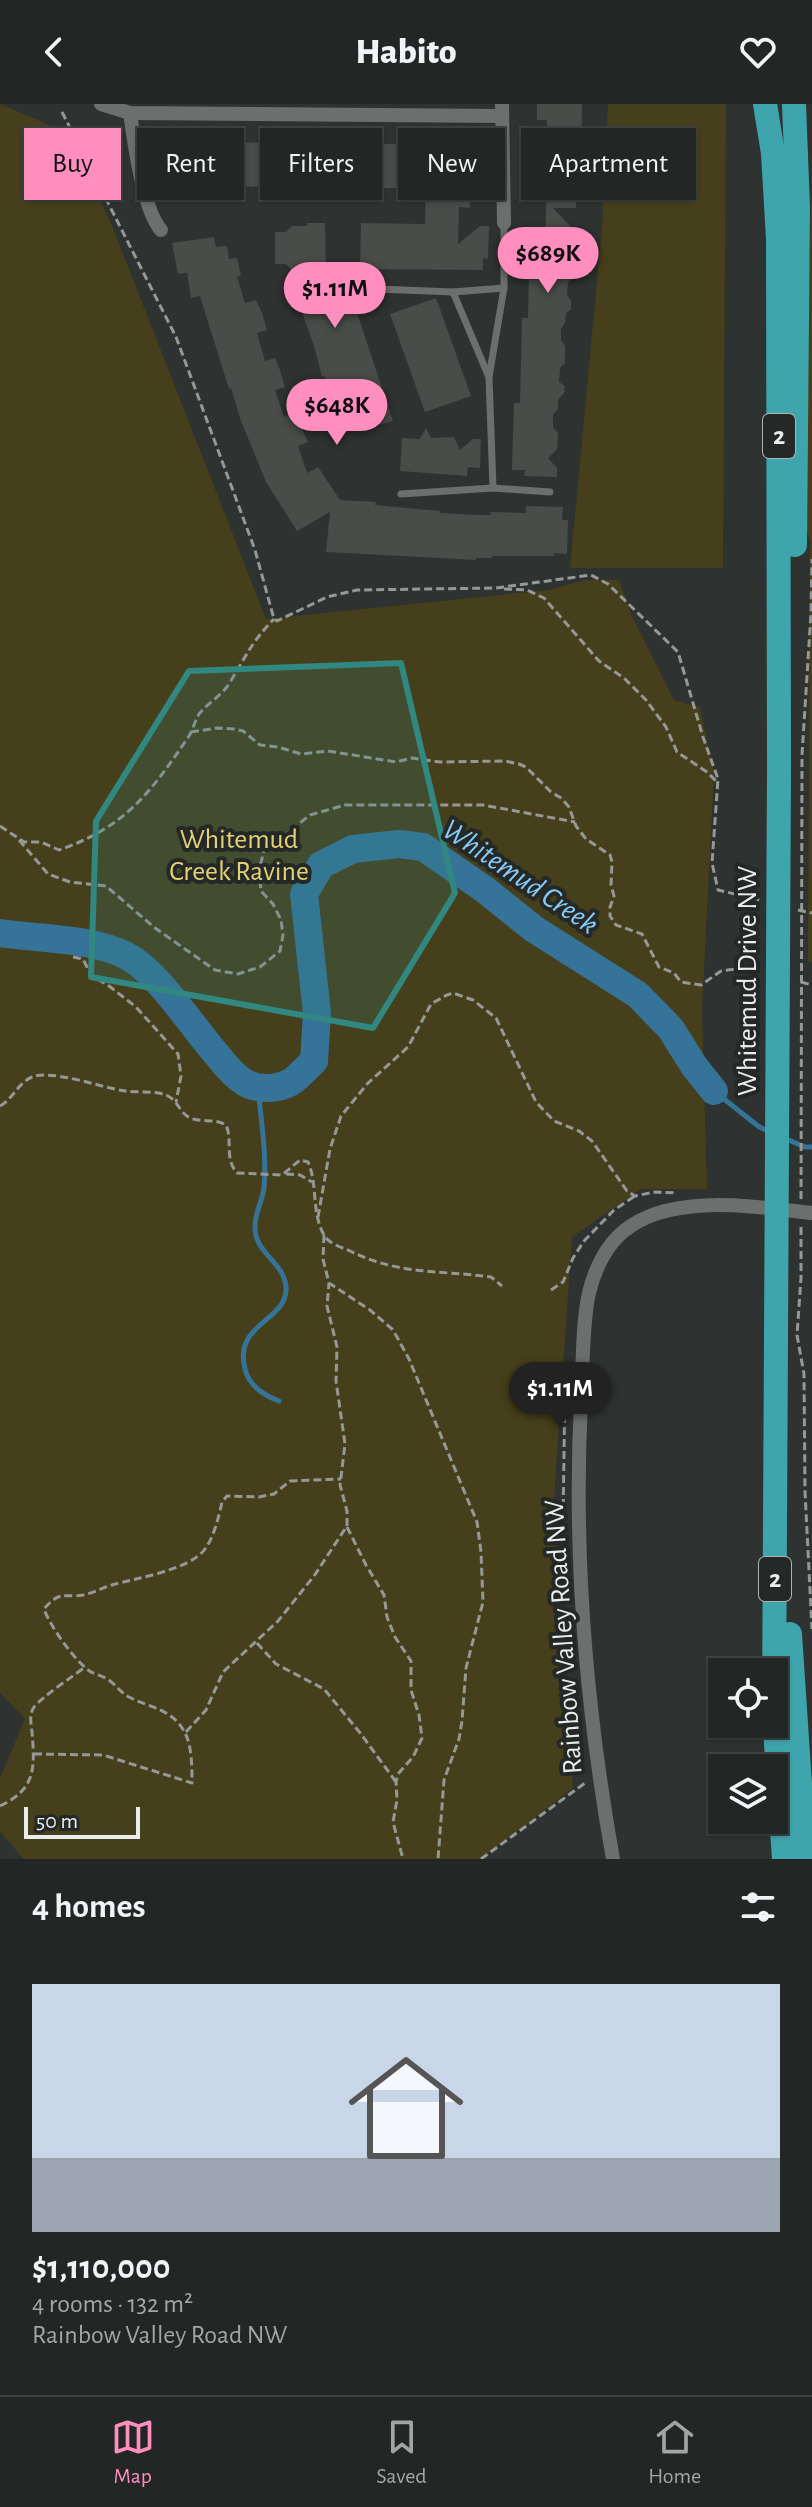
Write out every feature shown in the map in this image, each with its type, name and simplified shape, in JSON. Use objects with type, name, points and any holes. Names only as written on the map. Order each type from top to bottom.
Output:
[{"type":"highway","name":"Whitemud Drive NW","points":[[765,104],[773,153],[778,239],[792,765]]},
{"type":"highway","name":"Whitemud Drive NW","points":[[784,1859],[774,1715],[792,765],[798,207],[794,104]]},
{"type":"highway","name":"Whitemud Drive NW","points":[[782,1300],[787,1587],[805,1859]]},
{"type":"street","points":[[161,230],[154,219],[116,107],[502,110],[504,223]]},
{"type":"street","name":"Rainbow Valley Road NW","points":[[613,1859],[600,1789],[580,1575],[579,1441],[589,1293],[602,1257],[621,1233],[655,1213],[717,1206],[807,1210]]},
{"type":"lane","points":[[493,488],[489,377],[504,288],[504,223]]},
{"type":"lane","points":[[377,289],[453,292],[504,288]]},
{"type":"lane","points":[[453,292],[489,377]]},
{"type":"lane","points":[[401,494],[493,488],[550,492]]},
{"type":"path","points":[[62,112],[176,337],[255,550],[274,619]]},
{"type":"path","points":[[801,1198],[792,765],[812,614],[812,559]]},
{"type":"path","points":[[496,588],[591,575],[608,584],[678,652],[717,783],[712,863],[718,890],[772,903]]},
{"type":"path","points":[[274,619],[277,621],[347,591],[527,590],[544,598],[599,661],[624,678],[646,700],[666,727],[677,752],[707,772],[717,783]]},
{"type":"path","points":[[19,840],[41,842],[59,850],[90,837],[129,813],[147,794],[191,732],[199,715],[224,691],[246,652],[274,619]]},
{"type":"path","points":[[191,732],[234,729],[243,731],[260,745],[301,754],[328,751],[396,762],[412,758],[440,762],[505,761],[519,764],[561,798],[586,839],[604,850],[612,862],[612,920],[621,928],[642,934],[659,967],[674,973],[681,982],[701,985],[721,971],[768,965]]},
{"type":"path","points":[[0,826],[19,840],[48,874],[70,882],[106,886],[155,928],[215,970],[238,974],[260,967],[280,951],[283,935],[281,920],[273,904],[261,891],[259,870],[264,851],[310,815],[345,805],[483,805],[575,822]]},
{"type":"path","points":[[799,910],[812,913]]},
{"type":"path","points":[[73,957],[83,959],[91,975],[136,1007],[178,1054],[181,1076],[176,1102]]},
{"type":"path","points":[[794,978],[812,985]]},
{"type":"path","points":[[318,1217],[330,1149],[341,1116],[368,1083],[408,1047],[431,1004],[453,993],[473,1000],[496,1018],[529,1089],[547,1116],[579,1131],[592,1141],[618,1181],[635,1196]]},
{"type":"path","points":[[0,1106],[12,1098],[25,1081],[39,1075],[125,1091],[161,1094],[176,1102],[185,1115],[193,1119],[220,1121],[226,1125],[233,1170],[240,1174],[299,1175],[312,1182]]},
{"type":"path","points":[[281,1175],[300,1160],[305,1160],[310,1167],[324,1235],[323,1259],[329,1283],[327,1306],[337,1347],[336,1381],[345,1444],[340,1485],[347,1511],[347,1526],[384,1595],[387,1617],[395,1637],[411,1661],[411,1690],[422,1738],[396,1782],[393,1822],[403,1859]]},
{"type":"path","points":[[551,1290],[563,1282],[584,1241],[614,1210],[635,1196],[655,1192],[680,1193]]},
{"type":"path","points":[[794,1200],[807,1210],[797,1335],[804,1374],[805,1492],[812,1629]]},
{"type":"path","points":[[324,1235],[335,1245],[394,1268],[491,1277],[502,1286]]},
{"type":"path","points":[[329,1283],[370,1310],[397,1337],[477,1524],[483,1602],[466,1668],[459,1739],[444,1780],[438,1859]]},
{"type":"path","points":[[34,1754],[103,1755],[192,1783],[185,1733],[173,1717],[149,1703],[126,1695],[109,1680],[85,1667],[47,1619],[44,1609],[51,1600],[64,1594],[78,1596],[93,1593],[192,1560],[205,1550],[227,1496],[259,1497],[274,1494],[290,1481],[341,1479]]},
{"type":"path","points":[[185,1733],[206,1710],[223,1672],[257,1643],[299,1595],[347,1526]]},
{"type":"path","points":[[257,1643],[276,1664],[324,1689],[396,1782]]},
{"type":"path","points":[[0,1806],[13,1800],[30,1784],[34,1754],[31,1717],[35,1707],[85,1667]]},
{"type":"path","points":[[481,1859],[585,1783]]},
{"type":"highlighted area","points":[[401,663],[455,893],[373,1028],[91,977],[96,821],[189,671]]},
{"type":"green space","name":"Whitemud Creek Ravine","points":[[0,104],[56,128],[24,128],[24,200],[100,200],[266,619],[548,590],[585,580],[619,580],[632,616],[674,700],[700,707],[714,774],[702,1009],[707,1189],[641,1189],[572,1237],[553,1513],[573,1788],[481,1859],[23,1859],[0,1831],[0,1778],[25,1719],[0,1693]]},
{"type":"green space","points":[[608,104],[726,104],[723,568],[570,568],[603,200],[696,200],[696,128],[607,128]]},
{"type":"green space","points":[[812,167],[812,962],[808,961],[810,541],[803,522]]},
{"type":"building","points":[[537,104],[582,104],[582,128],[547,128],[547,120],[537,120]]},
{"type":"building","points":[[244,142],[260,143],[260,187],[244,186]]},
{"type":"building","points":[[382,144],[398,144],[397,188],[382,188]]},
{"type":"building","points":[[425,200],[470,200],[470,208],[459,207],[458,244],[480,226],[489,226],[488,259],[483,258],[483,270],[360,269],[361,223],[425,224]]},
{"type":"building","points":[[546,200],[576,200],[576,208],[553,208],[574,230],[568,255],[573,261],[573,278],[568,282],[567,295],[571,309],[566,313],[561,329],[565,363],[560,368],[559,382],[565,386],[558,400],[558,409],[553,414],[553,427],[558,433],[557,449],[548,458],[557,468],[557,477],[524,476],[525,470],[512,470],[514,403],[520,403],[522,318],[528,318],[530,233],[542,234],[542,227],[546,227]]},
{"type":"building","points":[[307,223],[325,223],[326,276],[343,270],[393,421],[371,427],[371,424],[356,428],[347,424],[337,427],[325,376],[322,377],[296,295],[304,292],[312,271],[292,270],[286,264],[275,264],[275,232],[286,232],[292,226],[307,226]]},
{"type":"building","points":[[214,237],[216,247],[227,246],[229,259],[237,258],[241,276],[237,277],[245,303],[256,300],[262,313],[267,330],[257,333],[265,361],[275,358],[280,370],[285,387],[275,390],[284,417],[295,413],[308,442],[298,446],[307,473],[318,467],[340,500],[376,502],[375,505],[478,515],[491,515],[491,512],[526,513],[526,506],[563,507],[562,520],[568,520],[567,554],[492,556],[476,560],[326,552],[330,512],[297,531],[266,482],[229,389],[200,296],[191,298],[187,273],[178,274],[172,243]]},
{"type":"building","points":[[436,298],[471,396],[425,412],[390,314]]},
{"type":"building","points":[[426,428],[431,438],[454,437],[460,450],[473,439],[481,439],[480,468],[468,467],[467,476],[400,471],[402,438],[420,439]]},
{"type":"waterway","name":"Whitemud Creek","points":[[0,933],[82,942],[127,956],[163,988],[237,1077],[255,1086],[285,1085],[314,1061],[317,1013],[304,894],[321,865],[353,849],[399,844],[423,847],[484,889],[534,929],[638,995],[671,1029],[714,1091]]},
{"type":"waterway","points":[[258,1088],[265,1175],[255,1229],[260,1245],[280,1271],[286,1287],[279,1308],[253,1332],[243,1353],[245,1369],[253,1385],[279,1401]]},
{"type":"waterway","name":"Whitemud Creek","points":[[714,1091],[771,1133]]},
{"type":"waterway","name":"Whitemud Creek","points":[[784,1138],[812,1147]]}]
